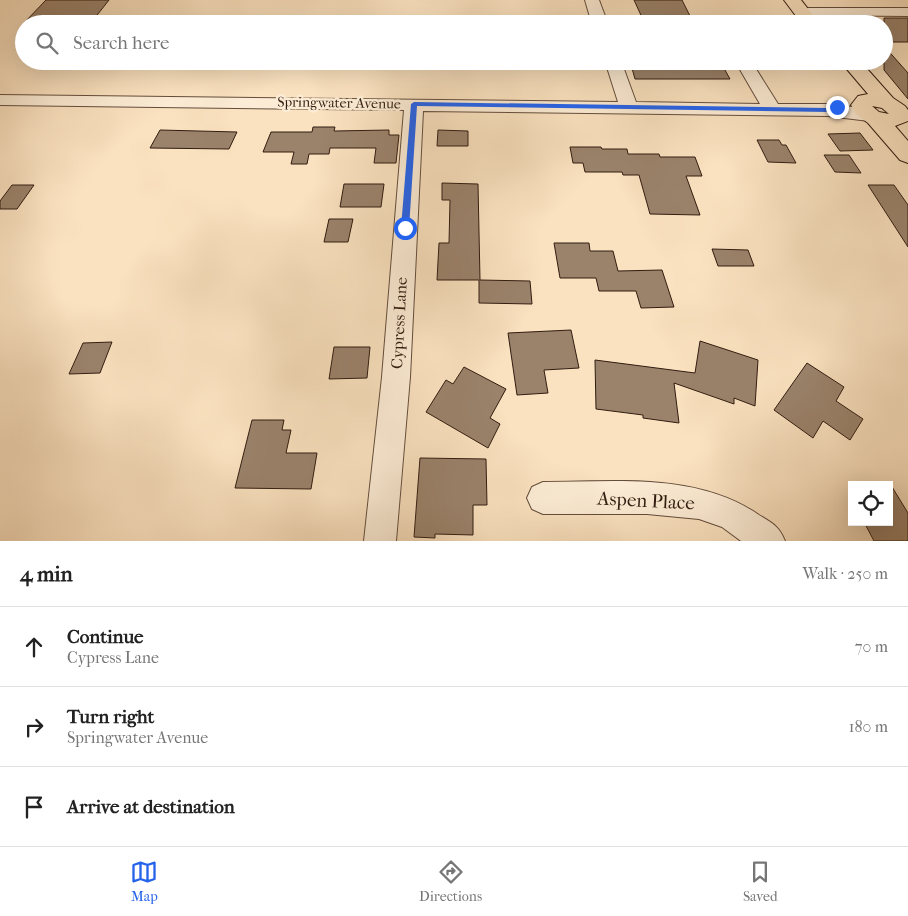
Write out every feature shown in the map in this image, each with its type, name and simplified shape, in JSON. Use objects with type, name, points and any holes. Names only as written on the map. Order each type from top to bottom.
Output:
[{"type":"main road","points":[[842,70],[854,84],[888,112]]},
{"type":"main road","points":[[856,70],[888,112],[908,155]]},
{"type":"street","points":[[592,0],[597,15]]},
{"type":"street","points":[[802,12],[908,12]]},
{"type":"street","points":[[616,70],[629,108]]},
{"type":"street","points":[[749,70],[772,109]]},
{"type":"street","name":"Springwater Avenue","points":[[0,100],[772,109],[828,110],[843,114],[888,112]]},
{"type":"street","name":"Cypress Lane","points":[[380,541],[396,377],[414,104]]},
{"type":"street","name":"Aspen Place","points":[[542,498],[647,498],[698,503],[732,515],[769,541]]},
{"type":"building","points":[[46,0],[109,0],[97,15],[32,15]]},
{"type":"building","points":[[634,0],[682,0],[690,15],[641,15]]},
{"type":"building","points":[[893,18],[908,18],[908,42],[893,42]]},
{"type":"building","points":[[893,56],[908,73],[908,99],[884,70],[893,70]]},
{"type":"building","points":[[632,70],[725,70],[730,79],[635,79]]},
{"type":"building","points":[[313,127],[335,127],[334,131],[389,130],[389,135],[399,135],[396,163],[374,163],[376,148],[330,148],[329,154],[309,154],[307,164],[291,164],[294,152],[263,152],[271,132],[312,132]]},
{"type":"building","points":[[160,130],[237,132],[229,149],[150,148]]},
{"type":"building","points":[[438,130],[468,131],[468,146],[437,146]]},
{"type":"building","points":[[860,133],[873,150],[840,151],[828,134]]},
{"type":"building","points":[[757,140],[779,140],[782,145],[786,145],[796,163],[768,162]]},
{"type":"building","points":[[570,147],[627,149],[628,154],[659,154],[660,157],[695,157],[702,176],[686,176],[700,215],[650,214],[639,175],[623,175],[622,172],[585,172],[583,163],[573,163]]},
{"type":"building","points":[[824,155],[849,155],[861,173],[835,172]]},
{"type":"building","points":[[442,183],[478,184],[480,280],[530,281],[532,304],[479,303],[479,280],[437,280],[439,243],[449,243],[450,200],[442,200]]},
{"type":"building","points":[[344,184],[384,184],[381,207],[340,207]]},
{"type":"building","points":[[12,185],[34,185],[17,209],[0,209],[0,201]]},
{"type":"building","points":[[868,185],[894,185],[908,205],[908,247]]},
{"type":"building","points":[[329,219],[353,219],[348,242],[324,242]]},
{"type":"building","points":[[554,243],[589,243],[590,251],[613,251],[618,271],[662,270],[674,307],[641,308],[636,291],[599,291],[596,278],[560,278]]},
{"type":"building","points":[[712,249],[748,250],[754,266],[718,266]]},
{"type":"building","points":[[571,330],[579,368],[544,370],[548,393],[517,395],[508,333]]},
{"type":"building","points":[[700,341],[758,360],[755,406],[734,398],[734,404],[674,383],[679,423],[643,418],[643,415],[596,409],[595,360],[695,373]]},
{"type":"building","points":[[112,342],[100,373],[69,374],[83,343]]},
{"type":"building","points":[[334,347],[370,347],[367,378],[329,379]]},
{"type":"building","points":[[807,363],[844,387],[836,401],[863,419],[850,440],[823,421],[813,438],[774,410]]},
{"type":"building","points":[[464,367],[506,389],[490,418],[500,424],[488,448],[426,412],[446,380],[453,384]]},
{"type":"building","points":[[252,420],[284,420],[282,430],[291,430],[286,453],[317,453],[311,489],[235,488]]},
{"type":"building","points":[[420,458],[486,459],[487,505],[473,505],[473,535],[435,534],[435,538],[414,537]]},
{"type":"building","points":[[893,489],[908,513],[908,541],[874,541],[866,526],[893,526]]},
{"type":"route","points":[[405,228],[414,104],[828,110],[837,107]]}]
